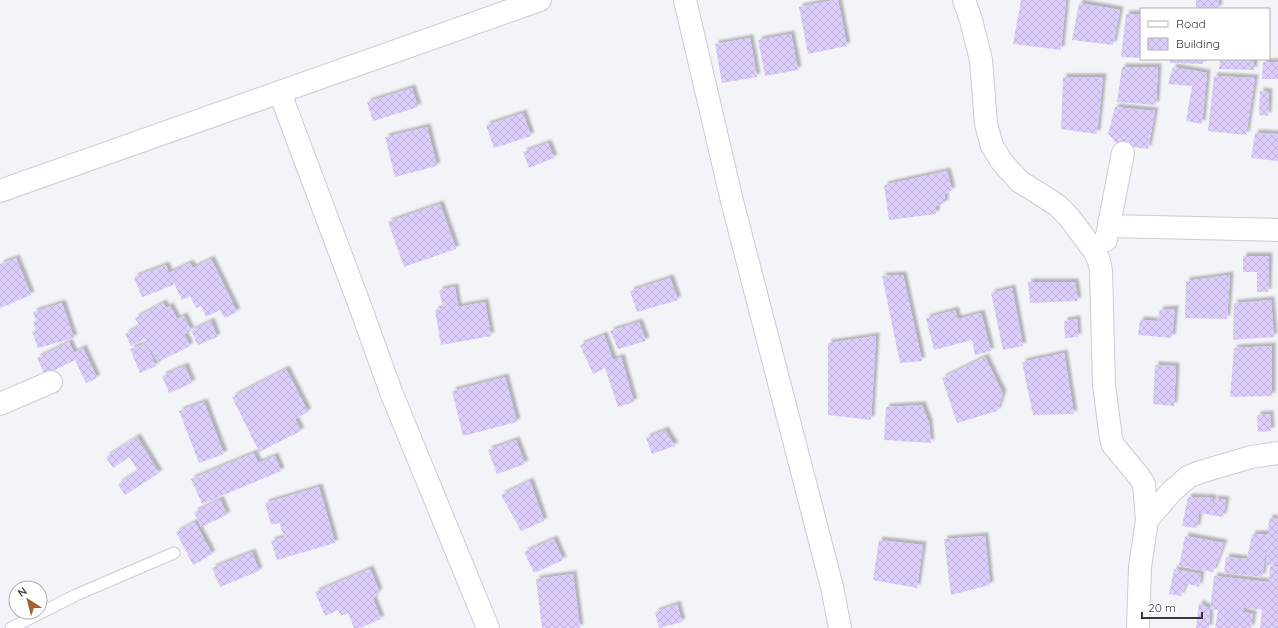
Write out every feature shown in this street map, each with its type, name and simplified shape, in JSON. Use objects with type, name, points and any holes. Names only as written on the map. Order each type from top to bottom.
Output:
[{"type":"street","points":[[0,191],[540,0]]},
{"type":"street","points":[[964,0],[971,20],[981,60],[986,124],[992,146],[1002,162],[1019,181],[1057,205],[1069,217],[1095,252],[1099,261],[1101,271],[1104,385],[1111,438],[1118,451],[1144,484],[1147,520],[1140,567],[1138,628]]},
{"type":"street","points":[[689,1],[732,201],[832,586],[840,628]]},
{"type":"street","points":[[280,93],[358,299],[391,392],[488,628]]},
{"type":"street","points":[[1101,271],[1122,152]]},
{"type":"street","points":[[1109,226],[1278,230]]},
{"type":"street","points":[[0,404],[51,382]]},
{"type":"street","points":[[1147,520],[1171,492],[1188,477],[1197,472],[1251,457],[1278,453]]},
{"type":"lane","points":[[11,628],[76,595],[174,553]]},
{"type":"building","points":[[838,0],[847,46],[808,54],[799,7]]},
{"type":"building","points":[[1021,0],[1066,0],[1061,50],[1013,44]]},
{"type":"building","points":[[1196,0],[1219,0],[1218,8],[1196,8]]},
{"type":"building","points":[[1079,3],[1120,10],[1113,45],[1072,40]]},
{"type":"building","points":[[1126,14],[1140,14],[1140,58],[1121,57]]},
{"type":"building","points":[[791,34],[798,70],[765,76],[758,40]]},
{"type":"building","points":[[750,38],[757,77],[722,83],[715,44]]},
{"type":"building","points":[[1170,60],[1203,60],[1203,64],[1170,63]]},
{"type":"building","points":[[1220,60],[1254,60],[1254,70],[1219,69]]},
{"type":"building","points":[[1263,62],[1278,62],[1278,79],[1262,79]]},
{"type":"building","points":[[1122,67],[1158,67],[1156,105],[1117,102]]},
{"type":"building","points":[[1173,67],[1207,73],[1202,124],[1186,121],[1192,86],[1168,84]]},
{"type":"building","points":[[1214,76],[1255,78],[1246,135],[1208,131]]},
{"type":"building","points":[[1063,77],[1103,77],[1097,134],[1061,129]]},
{"type":"building","points":[[412,88],[418,107],[373,121],[367,102]]},
{"type":"building","points":[[1260,91],[1269,92],[1268,116],[1259,115]]},
{"type":"building","points":[[1115,107],[1155,111],[1148,149],[1118,145],[1108,134]]},
{"type":"building","points":[[523,113],[531,136],[494,148],[486,125]]},
{"type":"building","points":[[427,127],[437,166],[395,177],[385,137]]},
{"type":"building","points":[[1255,133],[1278,134],[1278,161],[1251,158]]},
{"type":"building","points":[[548,143],[554,158],[529,168],[523,152]]},
{"type":"building","points":[[947,171],[952,190],[945,194],[945,203],[936,206],[936,214],[889,220],[884,185]]},
{"type":"building","points":[[440,204],[456,249],[404,267],[388,222]]},
{"type":"building","points":[[1243,256],[1269,256],[1268,292],[1257,292],[1257,272],[1243,272]]},
{"type":"building","points":[[16,258],[31,295],[0,308],[0,264]]},
{"type":"building","points":[[211,259],[237,312],[224,318],[220,310],[206,317],[201,306],[196,308],[190,296],[182,300],[170,275],[174,285],[142,297],[134,277],[166,265],[169,273],[190,263],[193,268]]},
{"type":"building","points":[[903,275],[922,361],[900,363],[882,276]]},
{"type":"building","points":[[1230,275],[1227,319],[1185,318],[1186,281]]},
{"type":"building","points":[[670,278],[678,300],[637,312],[630,291]]},
{"type":"building","points":[[1028,282],[1075,282],[1078,301],[1030,303]]},
{"type":"building","points":[[455,287],[458,307],[485,302],[491,336],[441,345],[435,310],[443,308],[439,290]]},
{"type":"building","points":[[1012,288],[1023,346],[1003,350],[991,293]]},
{"type":"building","points":[[1271,300],[1274,337],[1233,340],[1234,303]]},
{"type":"building","points":[[62,303],[74,338],[38,348],[32,332],[36,330],[33,323],[36,320],[33,312]]},
{"type":"building","points":[[163,303],[166,308],[170,306],[177,319],[184,316],[191,331],[184,334],[190,346],[158,362],[145,339],[131,346],[125,334],[139,326],[135,318]]},
{"type":"building","points":[[1175,309],[1172,338],[1138,335],[1140,320],[1157,321],[1160,310]]},
{"type":"building","points":[[955,310],[958,319],[981,313],[991,351],[975,355],[972,340],[934,350],[926,318]]},
{"type":"building","points":[[1077,319],[1078,337],[1065,338],[1064,321]]},
{"type":"building","points":[[211,321],[217,337],[198,345],[191,331]]},
{"type":"building","points":[[639,322],[646,341],[618,349],[610,331]]},
{"type":"building","points":[[604,335],[613,360],[621,357],[634,402],[618,407],[605,368],[593,374],[580,345]]},
{"type":"building","points":[[876,336],[871,420],[828,415],[828,343]]},
{"type":"building","points":[[69,342],[74,353],[83,348],[97,378],[86,383],[75,360],[45,375],[37,358]]},
{"type":"building","points":[[146,343],[156,366],[140,373],[130,349]]},
{"type":"building","points":[[1272,346],[1272,396],[1230,397],[1234,348]]},
{"type":"building","points":[[1064,353],[1074,414],[1033,415],[1022,362]]},
{"type":"building","points":[[985,357],[1003,394],[997,411],[957,423],[942,378]]},
{"type":"building","points":[[1155,365],[1176,366],[1174,406],[1153,404]]},
{"type":"building","points":[[185,366],[192,383],[169,393],[162,376]]},
{"type":"building","points":[[286,369],[308,412],[295,419],[301,431],[259,452],[232,397]]},
{"type":"building","points":[[505,377],[517,422],[463,436],[452,391]]},
{"type":"building","points":[[204,402],[224,454],[199,463],[179,411]]},
{"type":"building","points":[[922,405],[929,423],[931,443],[884,440],[886,407]]},
{"type":"building","points":[[1270,414],[1271,431],[1258,432],[1257,415]]},
{"type":"building","points":[[665,430],[675,446],[652,454],[646,438]]},
{"type":"building","points":[[137,437],[159,473],[125,495],[118,484],[138,471],[129,457],[113,468],[106,457]]},
{"type":"building","points":[[516,440],[525,464],[497,474],[488,450]]},
{"type":"building","points":[[254,453],[258,463],[275,456],[281,471],[202,504],[191,479]]},
{"type":"building","points":[[530,481],[544,521],[521,531],[501,495]]},
{"type":"building","points":[[319,487],[335,543],[277,560],[271,541],[284,537],[279,523],[271,525],[265,503]]},
{"type":"building","points":[[1188,497],[1213,498],[1211,515],[1199,513],[1197,528],[1182,526]]},
{"type":"building","points":[[220,499],[227,515],[201,527],[194,512]]},
{"type":"building","points":[[1215,499],[1226,500],[1223,517],[1211,515]]},
{"type":"building","points":[[1269,518],[1278,519],[1278,565],[1266,565],[1268,538],[1262,577],[1224,573],[1226,557],[1247,559],[1252,534],[1268,534]]},
{"type":"building","points":[[195,522],[212,554],[193,565],[176,532]]},
{"type":"building","points":[[985,536],[990,585],[951,595],[944,539]]},
{"type":"building","points":[[1185,536],[1224,543],[1213,572],[1179,566]]},
{"type":"building","points":[[554,539],[563,560],[534,573],[524,552]]},
{"type":"building","points":[[879,540],[923,545],[917,588],[873,580]]},
{"type":"building","points":[[252,552],[259,571],[220,587],[212,568]]},
{"type":"building","points":[[1270,566],[1278,567],[1278,582],[1269,581]]},
{"type":"building","points":[[370,569],[379,591],[373,599],[381,619],[360,628],[354,628],[348,613],[341,616],[338,610],[325,616],[315,592]]},
{"type":"building","points":[[1174,569],[1201,574],[1199,587],[1186,583],[1181,596],[1169,594]]},
{"type":"building","points":[[573,574],[580,628],[542,628],[536,579]]},
{"type":"building","points":[[1214,576],[1278,583],[1278,628],[1260,628],[1262,610],[1244,607],[1244,612],[1253,614],[1251,628],[1215,628],[1218,610],[1210,609]]},
{"type":"building","points":[[1199,603],[1210,609],[1209,628],[1196,628]]},
{"type":"building","points":[[677,604],[682,622],[659,628],[655,612]]}]
